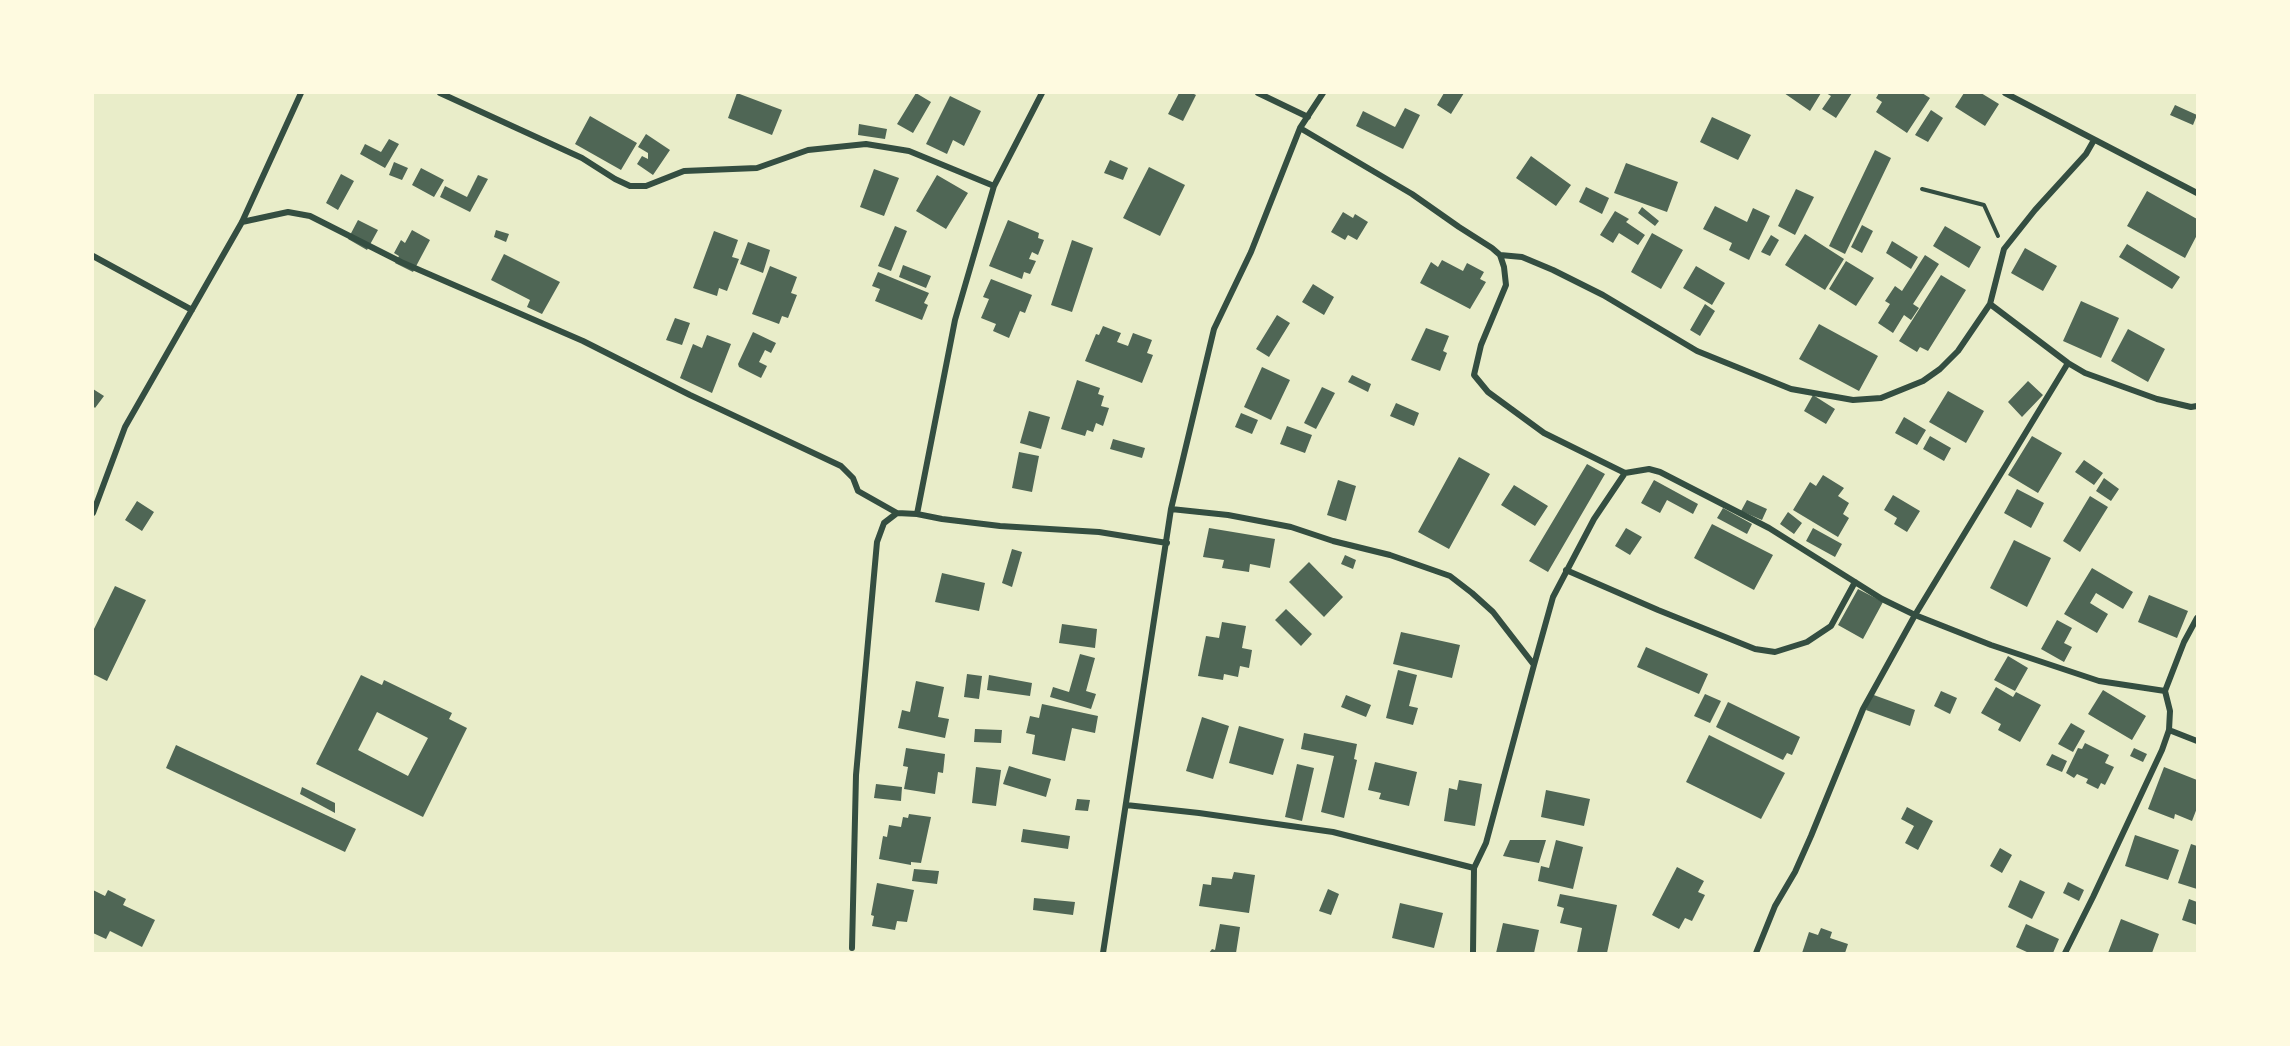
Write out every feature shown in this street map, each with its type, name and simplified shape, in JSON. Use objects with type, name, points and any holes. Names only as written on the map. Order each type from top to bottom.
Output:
[{"type":"street","points":[[93,513],[125,428],[242,222],[301,93]]},
{"type":"street","points":[[440,93],[582,158],[630,186],[646,186],[684,171],[757,168],[808,150],[866,144],[909,151],[994,186]]},
{"type":"street","points":[[917,514],[955,320],[994,186],[1042,93]]},
{"type":"street","points":[[1258,93],[1308,117]]},
{"type":"street","points":[[1103,953],[1171,509],[1214,329],[1251,252],[1300,128],[1323,93]]},
{"type":"street","points":[[2005,93],[2197,194]]},
{"type":"street","points":[[1300,128],[1412,194],[1500,255],[1522,257],[1553,270],[1603,295],[1708,356],[1791,389],[1853,400],[1881,398],[1923,381],[1940,369],[1958,351],[1990,304],[2004,249],[2035,210],[2086,154],[2094,140]]},
{"type":"street","points":[[242,222],[288,212],[310,216],[401,262],[583,340],[690,395],[840,466],[853,478],[858,491],[897,513],[1000,526],[1099,532],[1167,543]]},
{"type":"street","points":[[1500,255],[1506,285],[1481,345],[1474,375],[1488,392],[1544,433],[1625,473],[1649,469],[1660,472],[1769,528],[1882,599],[1915,615],[1991,645],[2099,681],[2165,692]]},
{"type":"street","points":[[93,256],[192,310]]},
{"type":"street","points":[[1990,304],[2068,363],[2085,373],[2157,399],[2197,406]]},
{"type":"street","points":[[1756,953],[1774,906],[1795,872],[1811,837],[1863,709],[1915,615],[2068,363]]},
{"type":"street","points":[[1473,953],[1474,868],[1486,843],[1553,597],[1594,519],[1625,473]]},
{"type":"street","points":[[1171,509],[1228,515],[1291,527],[1333,541],[1390,555],[1450,576],[1493,612],[1534,665]]},
{"type":"street","points":[[852,948],[856,775],[877,542],[884,523],[897,513]]},
{"type":"street","points":[[1566,570],[1755,649],[1775,652],[1808,642],[1831,626],[1855,582]]},
{"type":"street","points":[[2065,953],[2169,730],[2170,711],[2165,692],[2184,642],[2197,618]]},
{"type":"street","points":[[2169,730],[2197,741]]},
{"type":"street","points":[[1126,805],[1333,832],[1474,868]]},
{"type":"path","points":[[1922,189],[1984,205],[2004,249]]},
{"type":"building","points":[[737,93],[782,110],[772,135],[728,118]]},
{"type":"building","points":[[916,93],[931,102],[913,133],[897,124]]},
{"type":"building","points":[[1179,93],[1196,95],[1183,121],[1168,114]]},
{"type":"building","points":[[1444,93],[1464,93],[1451,114],[1437,105]]},
{"type":"building","points":[[1784,93],[1821,93],[1810,111]]},
{"type":"building","points":[[1826,93],[1852,93],[1836,118],[1822,109],[1831,96]]},
{"type":"building","points":[[1879,93],[1922,93],[1930,98],[1907,133],[1876,112],[1882,102],[1876,98]]},
{"type":"building","points":[[1964,93],[1981,93],[1999,104],[1985,126],[1955,107]]},
{"type":"building","points":[[950,96],[981,111],[964,146],[953,140],[947,154],[926,144]]},
{"type":"building","points":[[2175,105],[2197,115],[2193,125],[2170,115]]},
{"type":"building","points":[[1405,108],[1420,115],[1403,149],[1356,126],[1363,111],[1395,127]]},
{"type":"building","points":[[1931,110],[1943,118],[1928,142],[1915,135]]},
{"type":"building","points":[[590,116],[637,143],[621,170],[575,144]]},
{"type":"building","points":[[1712,117],[1751,135],[1738,160],[1700,142]]},
{"type":"building","points":[[859,124],[887,129],[885,139],[858,135]]},
{"type":"building","points":[[646,134],[670,150],[653,175],[637,164],[642,156],[648,159],[648,153],[638,147]]},
{"type":"building","points":[[389,139],[399,144],[385,168],[360,154],[365,144],[381,152]]},
{"type":"building","points":[[1875,150],[1891,158],[1845,254],[1829,246]]},
{"type":"building","points":[[1531,156],[1571,185],[1556,206],[1516,178]]},
{"type":"building","points":[[1110,160],[1128,168],[1123,180],[1104,173]]},
{"type":"building","points":[[394,162],[408,168],[402,180],[389,175]]},
{"type":"building","points":[[1626,163],[1678,182],[1667,212],[1614,193]]},
{"type":"building","points":[[1149,167],[1185,185],[1160,236],[1123,218]]},
{"type":"building","points":[[421,168],[444,180],[434,197],[412,185]]},
{"type":"building","points":[[874,169],[899,178],[884,216],[860,207]]},
{"type":"building","points":[[341,174],[354,181],[338,210],[326,203]]},
{"type":"building","points":[[478,175],[488,179],[470,212],[440,197],[445,186],[467,197]]},
{"type":"building","points":[[937,175],[968,193],[946,229],[916,211]]},
{"type":"building","points":[[1586,187],[1609,198],[1602,214],[1579,202]]},
{"type":"building","points":[[1796,189],[1814,197],[1795,235],[1778,226]]},
{"type":"building","points":[[2147,191],[2197,219],[2197,235],[2185,258],[2127,226]]},
{"type":"building","points":[[1715,206],[1747,222],[1753,208],[1770,216],[1749,260],[1729,250],[1732,243],[1703,229]]},
{"type":"building","points":[[1642,207],[1659,221],[1655,226],[1638,213]]},
{"type":"building","points":[[1615,211],[1629,219],[1626,222],[1645,235],[1638,245],[1619,233],[1613,243],[1600,235]]},
{"type":"building","points":[[1343,212],[1353,218],[1355,214],[1368,222],[1357,240],[1348,235],[1345,240],[1331,232]]},
{"type":"building","points":[[358,220],[378,230],[367,250],[348,239]]},
{"type":"building","points":[[1008,220],[1039,233],[1038,238],[1044,240],[1038,255],[1032,252],[1029,259],[1036,261],[1030,274],[1024,272],[1022,279],[989,266]]},
{"type":"building","points":[[1862,225],[1873,231],[1862,253],[1851,247]]},
{"type":"building","points":[[895,226],[907,231],[891,271],[878,266]]},
{"type":"building","points":[[1945,226],[1981,247],[1969,268],[1933,246]]},
{"type":"building","points":[[412,230],[430,240],[413,272],[395,263],[399,256],[394,253],[401,240],[405,243]]},
{"type":"building","points":[[496,230],[509,234],[506,242],[494,237]]},
{"type":"building","points":[[714,231],[738,240],[732,257],[739,259],[727,291],[719,288],[717,296],[693,288]]},
{"type":"building","points":[[1652,233],[1683,250],[1661,289],[1631,272]]},
{"type":"building","points":[[1805,234],[1844,259],[1825,290],[1785,265]]},
{"type":"building","points":[[1771,235],[1779,240],[1770,256],[1761,252]]},
{"type":"building","points":[[1072,240],[1093,248],[1072,312],[1051,305]]},
{"type":"building","points":[[1892,241],[1918,257],[1911,269],[1886,253]]},
{"type":"building","points":[[748,242],[770,250],[763,273],[740,264]]},
{"type":"building","points":[[2127,244],[2180,277],[2172,289],[2119,257]]},
{"type":"building","points":[[2025,248],[2057,266],[2043,291],[2011,273]]},
{"type":"building","points":[[504,254],[560,282],[542,314],[527,307],[530,300],[491,280]]},
{"type":"building","points":[[1925,255],[1939,264],[1913,304],[1919,308],[1911,320],[1904,315],[1893,333],[1878,323],[1890,304],[1885,301],[1895,286],[1902,291]]},
{"type":"building","points":[[1442,260],[1463,271],[1467,263],[1484,272],[1480,279],[1486,282],[1470,309],[1420,283],[1431,262],[1438,267]]},
{"type":"building","points":[[1846,261],[1874,278],[1856,306],[1829,289]]},
{"type":"building","points":[[903,265],[931,276],[926,288],[899,277]]},
{"type":"building","points":[[770,266],[797,277],[791,293],[797,295],[788,318],[782,316],[779,324],[752,314]]},
{"type":"building","points":[[1696,266],[1725,283],[1712,305],[1683,288]]},
{"type":"building","points":[[878,272],[929,293],[924,303],[928,305],[922,320],[875,301],[880,289],[872,286]]},
{"type":"building","points":[[1941,275],[1966,290],[1928,351],[1920,347],[1917,352],[1899,341]]},
{"type":"building","points":[[991,279],[1032,295],[1025,313],[1020,311],[1009,338],[993,331],[996,324],[981,318],[989,299],[983,297]]},
{"type":"building","points":[[1313,284],[1334,297],[1324,315],[1302,302]]},
{"type":"building","points":[[2081,301],[2119,318],[2101,358],[2063,341]]},
{"type":"building","points":[[1705,304],[1715,311],[1700,336],[1690,330]]},
{"type":"building","points":[[1277,315],[1290,323],[1269,357],[1256,349]]},
{"type":"building","points":[[675,318],[690,323],[682,345],[666,340]]},
{"type":"building","points":[[1819,324],[1878,356],[1859,391],[1799,359]]},
{"type":"building","points":[[1103,326],[1121,333],[1117,342],[1128,346],[1133,333],[1152,340],[1147,353],[1153,355],[1142,383],[1085,361],[1096,334],[1099,335]]},
{"type":"building","points":[[1426,328],[1449,336],[1443,351],[1447,353],[1440,371],[1411,360]]},
{"type":"building","points":[[2128,329],[2165,349],[2148,382],[2111,361]]},
{"type":"building","points":[[753,332],[776,343],[771,353],[765,350],[759,362],[767,366],[761,378],[739,367],[738,364]]},
{"type":"building","points":[[707,335],[731,344],[712,393],[680,378],[693,344],[702,348]]},
{"type":"building","points":[[1262,367],[1290,380],[1271,420],[1244,407]]},
{"type":"building","points":[[1352,375],[1371,384],[1368,392],[1348,382]]},
{"type":"building","points":[[1077,380],[1100,388],[1098,394],[1104,396],[1101,406],[1109,408],[1103,426],[1096,423],[1093,432],[1087,430],[1085,436],[1061,429]]},
{"type":"building","points":[[2028,381],[2043,395],[2022,417],[2008,402]]},
{"type":"building","points":[[1322,387],[1335,393],[1316,429],[1304,423]]},
{"type":"building","points":[[93,389],[104,396],[95,408],[93,406]]},
{"type":"building","points":[[1948,391],[1984,411],[1966,443],[1929,422]]},
{"type":"building","points":[[1813,395],[1835,409],[1826,424],[1804,411]]},
{"type":"building","points":[[1396,403],[1419,413],[1414,426],[1390,416]]},
{"type":"building","points":[[1029,411],[1050,417],[1041,449],[1020,443]]},
{"type":"building","points":[[1241,413],[1258,420],[1252,434],[1235,427]]},
{"type":"building","points":[[1904,417],[1926,430],[1917,445],[1895,433]]},
{"type":"building","points":[[1287,426],[1312,435],[1305,453],[1280,444]]},
{"type":"building","points":[[1930,436],[1951,448],[1944,461],[1923,449]]},
{"type":"building","points":[[2032,436],[2062,453],[2038,493],[2008,475]]},
{"type":"building","points":[[1113,439],[1145,448],[1142,458],[1110,449]]},
{"type":"building","points":[[1019,452],[1039,456],[1032,492],[1012,488]]},
{"type":"building","points":[[1459,457],[1490,474],[1449,549],[1418,532]]},
{"type":"building","points":[[2084,460],[2103,473],[2094,485],[2075,472]]},
{"type":"building","points":[[1587,464],[1605,474],[1548,572],[1529,561]]},
{"type":"building","points":[[1823,475],[1844,488],[1838,496],[1849,503],[1843,514],[1849,518],[1838,537],[1793,510],[1810,482],[1816,486]]},
{"type":"building","points":[[2104,478],[2119,489],[2111,501],[2096,491]]},
{"type":"building","points":[[1338,480],[1356,486],[1346,521],[1327,515]]},
{"type":"building","points":[[1654,480],[1698,504],[1693,514],[1667,500],[1660,513],[1641,503]]},
{"type":"building","points":[[1514,485],[1548,506],[1535,526],[1501,505]]},
{"type":"building","points":[[2017,489],[2044,503],[2031,528],[2004,513]]},
{"type":"building","points":[[1893,495],[1920,511],[1907,532],[1894,524],[1897,518],[1884,510]]},
{"type":"building","points":[[2090,496],[2108,507],[2080,552],[2063,541]]},
{"type":"building","points":[[1747,500],[1767,509],[1762,520],[1741,511]]},
{"type":"building","points":[[137,501],[154,512],[142,531],[125,520]]},
{"type":"building","points":[[1723,508],[1752,524],[1747,534],[1717,518]]},
{"type":"building","points":[[1788,512],[1802,523],[1794,534],[1780,524]]},
{"type":"building","points":[[1712,524],[1773,555],[1754,590],[1694,558]]},
{"type":"building","points":[[1209,528],[1275,539],[1270,568],[1250,564],[1249,572],[1222,568],[1224,560],[1203,557]]},
{"type":"building","points":[[1626,528],[1642,537],[1630,555],[1615,546]]},
{"type":"building","points":[[1813,528],[1842,544],[1835,557],[1806,541]]},
{"type":"building","points":[[2014,540],[2051,558],[2027,607],[1990,588]]},
{"type":"building","points":[[1012,549],[1022,552],[1012,587],[1002,583]]},
{"type":"building","points":[[1345,555],[1356,560],[1353,569],[1341,564]]},
{"type":"building","points":[[1309,562],[1343,597],[1324,617],[1289,582]]},
{"type":"building","points":[[2092,568],[2133,592],[2123,609],[2096,593],[2090,603],[2108,614],[2097,633],[2064,614]]},
{"type":"building","points":[[942,573],[985,583],[979,611],[935,602]]},
{"type":"building","points":[[115,586],[146,600],[107,681],[93,674],[93,631]]},
{"type":"building","points":[[1858,589],[1883,602],[1863,639],[1838,625]]},
{"type":"building","points":[[2149,595],[2188,611],[2177,638],[2138,622]]},
{"type":"building","points":[[1286,609],[1312,634],[1301,646],[1275,620]]},
{"type":"building","points":[[2057,620],[2072,628],[2064,643],[2072,647],[2064,662],[2041,649]]},
{"type":"building","points":[[1222,622],[1246,626],[1242,648],[1252,650],[1249,668],[1240,666],[1238,677],[1224,674],[1223,680],[1198,676],[1206,636],[1219,638]]},
{"type":"building","points":[[1062,624],[1097,629],[1095,648],[1059,643]]},
{"type":"building","points":[[1401,632],[1460,645],[1452,678],[1393,664]]},
{"type":"building","points":[[1646,647],[1708,674],[1699,694],[1637,667]]},
{"type":"building","points":[[1080,654],[1095,658],[1086,691],[1096,694],[1091,709],[1050,697],[1053,687],[1069,692]]},
{"type":"building","points":[[2008,656],[2028,668],[2015,691],[1994,680]]},
{"type":"building","points":[[1398,670],[1417,675],[1409,706],[1418,708],[1413,725],[1386,718]]},
{"type":"building","points":[[967,674],[982,676],[979,699],[964,697]]},
{"type":"building","points":[[361,675],[382,685],[384,680],[452,713],[449,719],[467,728],[423,817],[316,764]],"holes":[[[377,712],[428,738],[408,776],[358,750]]]},
{"type":"building","points":[[989,675],[1032,683],[1030,696],[987,690]]},
{"type":"building","points":[[916,681],[944,687],[938,717],[949,719],[945,738],[898,728],[902,710],[910,712]]},
{"type":"building","points":[[1996,687],[2013,697],[2016,692],[2041,705],[2020,742],[1998,730],[2001,724],[1981,713]]},
{"type":"building","points":[[2103,690],[2146,716],[2132,740],[2088,714]]},
{"type":"building","points":[[1941,691],[1957,698],[1950,714],[1934,706]]},
{"type":"building","points":[[1705,694],[1721,701],[1710,723],[1694,716]]},
{"type":"building","points":[[1871,694],[1915,710],[1910,726],[1866,710]]},
{"type":"building","points":[[1346,695],[1371,705],[1366,717],[1341,707]]},
{"type":"building","points":[[1728,702],[1800,737],[1792,755],[1787,753],[1783,760],[1716,727]]},
{"type":"building","points":[[1042,704],[1098,716],[1095,733],[1072,728],[1065,761],[1032,754],[1035,735],[1026,733],[1030,716],[1039,718]]},
{"type":"building","points":[[1202,717],[1229,726],[1213,779],[1186,771]]},
{"type":"building","points":[[2071,723],[2085,731],[2073,752],[2058,744]]},
{"type":"building","points":[[1239,726],[1284,739],[1273,775],[1229,763]]},
{"type":"building","points":[[975,729],[1002,730],[1001,743],[974,742]]},
{"type":"building","points":[[1304,733],[1357,744],[1354,759],[1357,760],[1344,818],[1321,812],[1334,756],[1301,749]]},
{"type":"building","points":[[1709,735],[1785,773],[1761,819],[1686,782]]},
{"type":"building","points":[[2085,743],[2109,755],[2105,763],[2114,767],[2105,785],[2101,783],[2098,789],[2086,783],[2088,779],[2077,774],[2074,778],[2066,773],[2078,748],[2082,749]]},
{"type":"building","points":[[176,745],[356,829],[345,852],[166,768]]},
{"type":"building","points":[[906,748],[945,754],[943,773],[938,772],[935,794],[904,789],[908,767],[903,766]]},
{"type":"building","points":[[2134,748],[2147,754],[2143,762],[2130,756]]},
{"type":"building","points":[[2052,754],[2067,761],[2062,772],[2046,765]]},
{"type":"building","points":[[1375,762],[1417,772],[1409,806],[1379,799],[1381,793],[1368,790]]},
{"type":"building","points":[[1297,764],[1314,768],[1302,821],[1285,817]]},
{"type":"building","points":[[1009,766],[1051,779],[1046,797],[1003,784]]},
{"type":"building","points":[[976,767],[1001,770],[996,806],[972,803]]},
{"type":"building","points":[[2164,767],[2197,780],[2197,808],[2192,821],[2175,814],[2174,819],[2148,809]]},
{"type":"building","points":[[1459,780],[1482,784],[1475,826],[1444,821],[1449,788],[1457,790]]},
{"type":"building","points":[[876,784],[902,787],[901,801],[874,798]]},
{"type":"building","points":[[302,787],[335,803],[335,813],[300,794]]},
{"type":"building","points":[[1546,790],[1590,799],[1584,826],[1541,817]]},
{"type":"building","points":[[1077,799],[1090,800],[1088,811],[1075,810]]},
{"type":"building","points":[[1907,807],[1933,821],[1918,850],[1905,843],[1914,826],[1901,819]]},
{"type":"building","points":[[909,814],[931,817],[921,863],[911,862],[911,865],[879,859],[883,836],[887,837],[889,825],[901,827],[903,817],[908,818]]},
{"type":"building","points":[[1023,829],[1070,836],[1068,849],[1021,842]]},
{"type":"building","points":[[2135,835],[2179,850],[2168,880],[2125,866]]},
{"type":"building","points":[[1510,840],[1546,840],[1539,863],[1503,856]]},
{"type":"building","points":[[1556,840],[1583,847],[1573,889],[1538,881],[1541,866],[1549,868]]},
{"type":"building","points":[[2191,844],[2197,846],[2197,889],[2178,883]]},
{"type":"building","points":[[2000,848],[2012,855],[2002,873],[1990,866]]},
{"type":"building","points":[[1677,867],[1704,881],[1698,892],[1705,895],[1692,921],[1685,918],[1679,929],[1652,915]]},
{"type":"building","points":[[914,869],[939,871],[937,884],[912,881]]},
{"type":"building","points":[[1234,872],[1255,875],[1249,913],[1199,906],[1203,884],[1211,885],[1212,877],[1232,879]]},
{"type":"building","points":[[2020,880],[2045,892],[2032,919],[2008,907]]},
{"type":"building","points":[[2068,882],[2084,890],[2079,901],[2063,893]]},
{"type":"building","points":[[877,883],[914,890],[907,922],[897,921],[895,930],[872,926],[874,916],[871,915]]},
{"type":"building","points":[[1328,889],[1339,894],[1331,915],[1319,911]]},
{"type":"building","points":[[93,890],[105,896],[108,890],[126,899],[123,905],[155,920],[142,947],[110,931],[106,939],[93,933]]},
{"type":"building","points":[[1560,894],[1617,905],[1607,953],[1577,953],[1582,928],[1560,923],[1564,908],[1557,906]]},
{"type":"building","points":[[1034,898],[1075,902],[1073,915],[1033,910]]},
{"type":"building","points":[[2189,899],[2197,902],[2197,925],[2182,920]]},
{"type":"building","points":[[1400,903],[1443,913],[1434,948],[1392,938]]},
{"type":"building","points":[[2121,919],[2159,934],[2152,953],[2108,953]]},
{"type":"building","points":[[1503,923],[1539,930],[1534,953],[1496,953]]},
{"type":"building","points":[[1220,924],[1240,927],[1236,953],[1209,953],[1212,949],[1215,950]]},
{"type":"building","points":[[2026,924],[2059,939],[2053,953],[2029,953],[2016,947]]},
{"type":"building","points":[[1821,928],[1832,932],[1830,938],[1848,944],[1845,953],[1802,953],[1809,932],[1818,935]]}]
